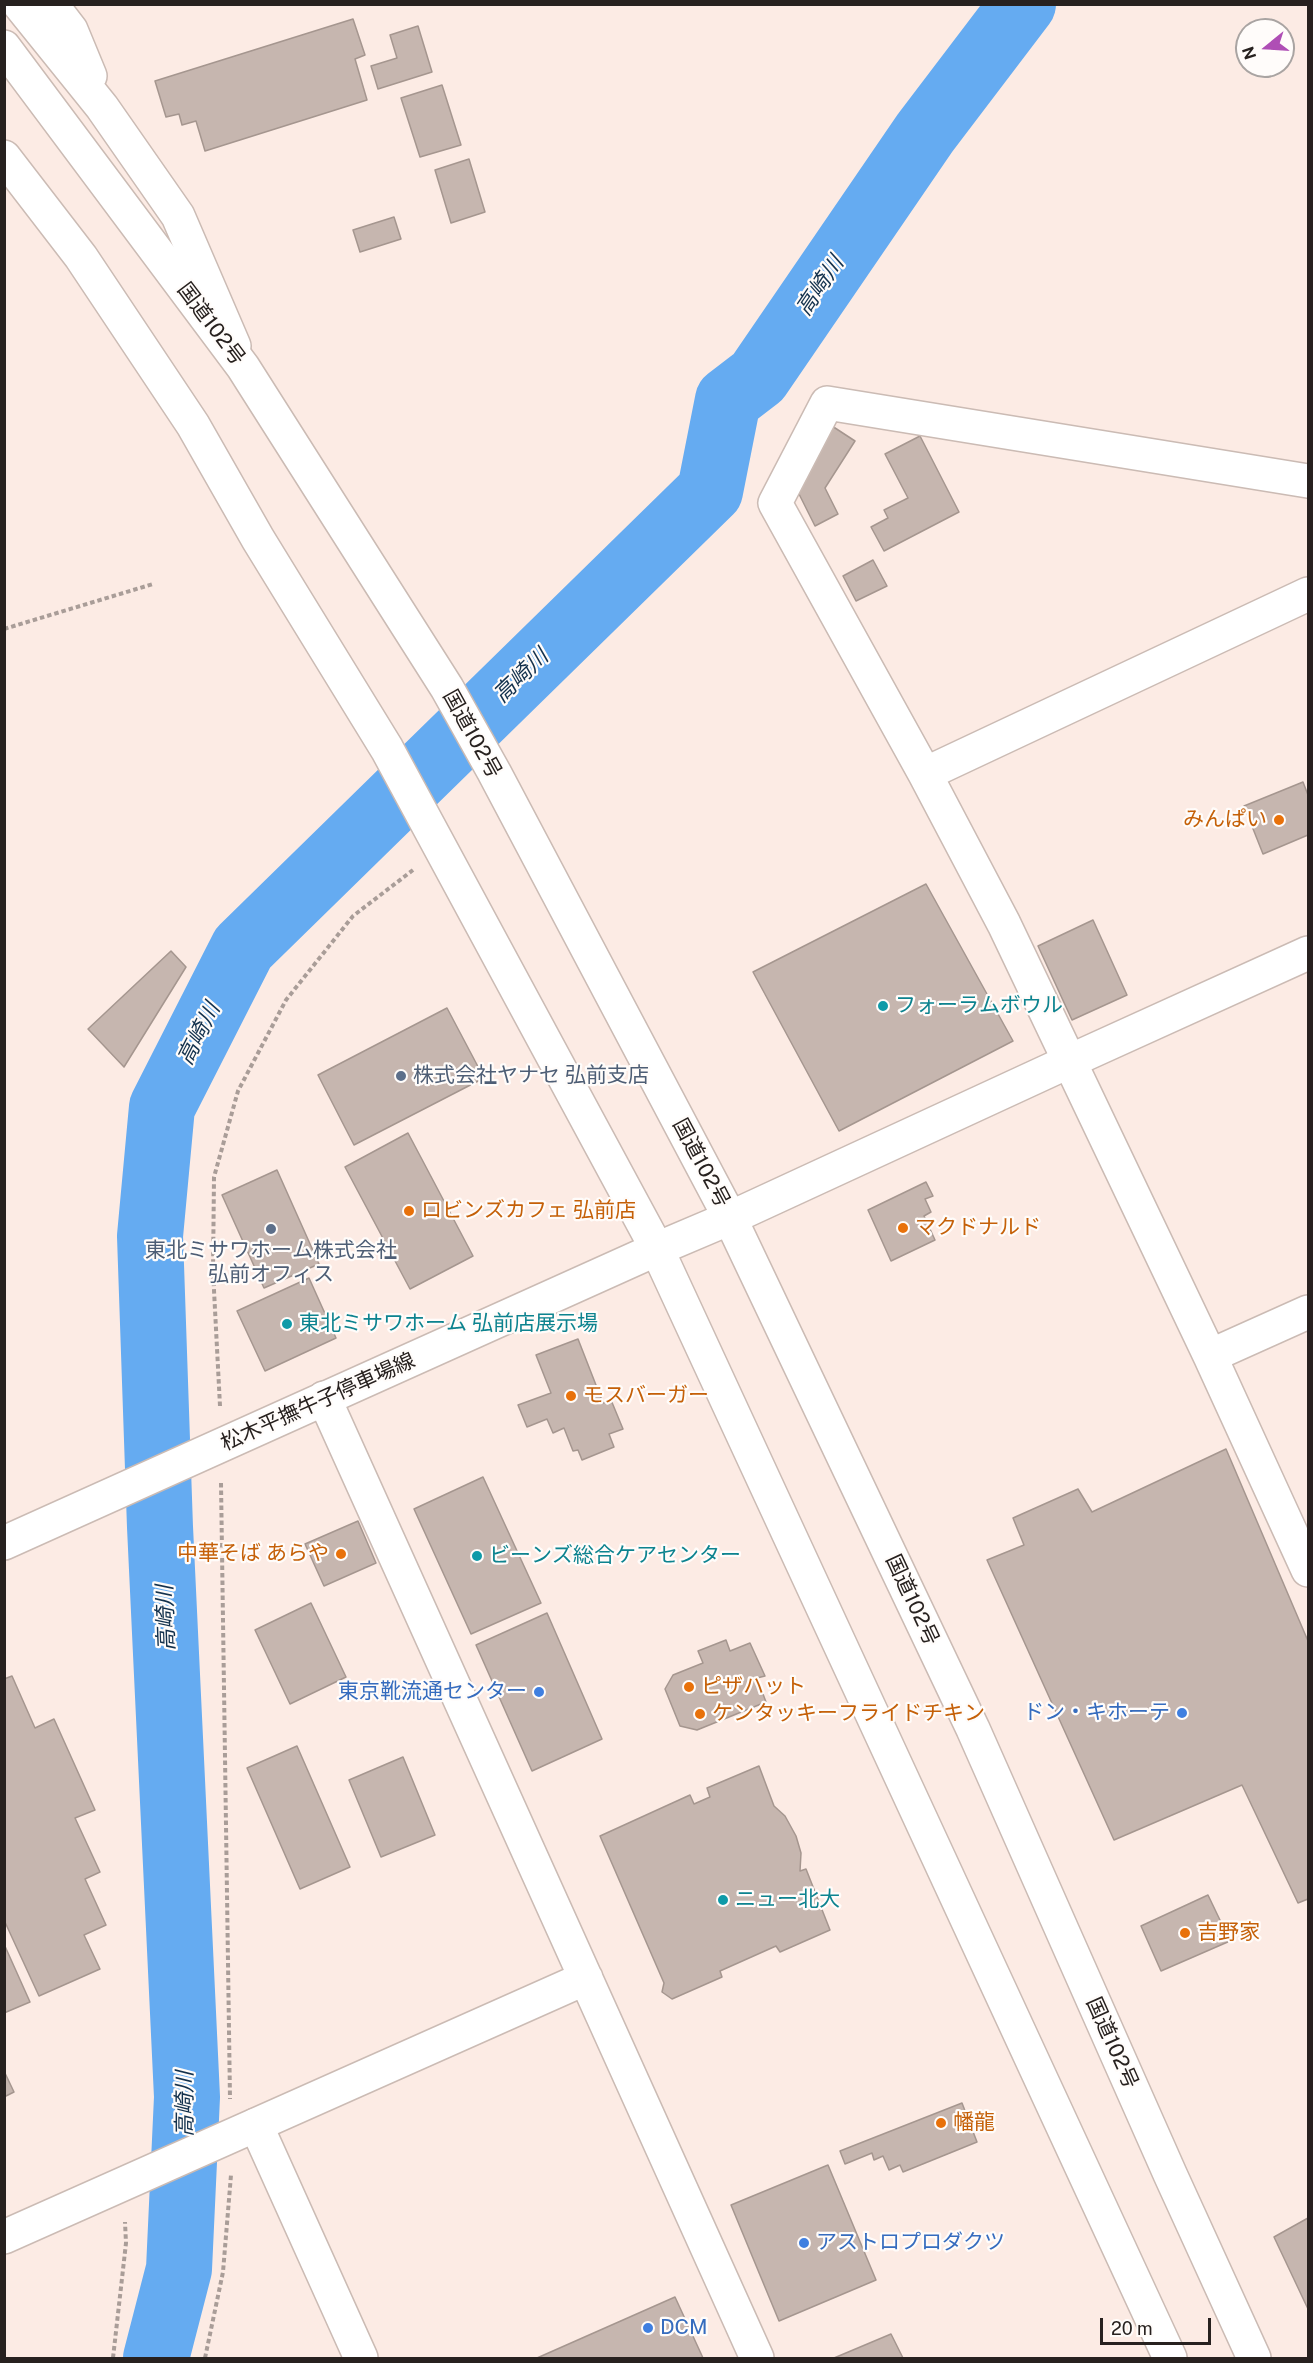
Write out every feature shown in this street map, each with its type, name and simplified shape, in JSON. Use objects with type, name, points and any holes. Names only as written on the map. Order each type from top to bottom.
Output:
[{"type":"main road","points":[[19,4],[102,107],[178,216],[243,366]]},
{"type":"main road","points":[[51,4],[71,30],[102,107]]},
{"type":"main road","name":"国道102号","points":[[4,47],[243,366],[447,688],[494,772],[730,1218],[973,1729],[1254,2358]]},
{"type":"main road","points":[[4,157],[81,257],[194,425],[258,538],[387,748],[657,1249],[1170,2358]]},
{"type":"main road","points":[[1308,480],[827,403],[775,503],[925,774],[1004,924],[1210,1356],[1308,1570]]},
{"type":"main road","points":[[925,774],[1308,594]]},
{"type":"main road","name":"松木平撫牛子停車場線","points":[[4,1543],[730,1218],[1308,954]]},
{"type":"main road","points":[[1210,1356],[1308,1312]]},
{"type":"main road","points":[[324,1398],[757,2358]]},
{"type":"main road","points":[[4,2237],[586,1978]]},
{"type":"main road","points":[[237,2134],[361,2358]]},
{"type":"path","points":[[4,629],[153,584]]},
{"type":"path","points":[[205,2358],[223,2272],[231,2168],[237,2134],[213,1271],[214,1177],[238,1091],[286,1000],[353,916],[437,839]]},
{"type":"path","points":[[113,2358],[126,2244],[130,2181]]},
{"type":"building","points":[[353,19],[365,55],[355,59],[367,100],[205,151],[196,121],[182,125],[179,114],[166,117],[155,81]]},
{"type":"building","points":[[418,26],[432,72],[378,89],[371,66],[397,58],[390,35]]},
{"type":"building","points":[[442,85],[461,145],[420,157],[401,98]]},
{"type":"building","points":[[469,159],[485,212],[451,223],[435,170]]},
{"type":"building","points":[[394,217],[401,239],[360,252],[353,230]]},
{"type":"building","points":[[832,426],[855,441],[825,488],[838,514],[815,526],[798,492]]},
{"type":"building","points":[[920,436],[959,512],[884,551],[871,527],[888,518],[884,510],[908,498],[885,454]]},
{"type":"building","points":[[873,560],[887,586],[856,601],[843,576]]},
{"type":"building","name":"みんぱい","points":[[1303,782],[1308,795],[1308,835],[1263,854],[1244,806]]},
{"type":"building","name":"フォーラムボウル","points":[[926,884],[1013,1041],[839,1131],[753,972]]},
{"type":"building","points":[[1093,920],[1127,995],[1072,1020],[1038,946]]},
{"type":"building","points":[[171,951],[186,967],[124,1067],[88,1029]]},
{"type":"building","name":"株式会社ヤナセ 弘前支店","points":[[447,1008],[484,1078],[354,1145],[318,1075]]},
{"type":"building","name":"ロビンズカフェ 弘前店","points":[[408,1133],[473,1256],[410,1289],[345,1167]]},
{"type":"building","name":"東北ミサワホーム株式会社 弘前オフィス","points":[[277,1170],[319,1264],[264,1288],[222,1195]]},
{"type":"building","name":"マクドナルド","points":[[926,1182],[933,1196],[925,1199],[931,1212],[924,1216],[935,1240],[891,1261],[868,1210]]},
{"type":"building","name":"東北ミサワホーム 弘前店展示場","points":[[309,1278],[336,1338],[265,1371],[237,1311]]},
{"type":"building","name":"モスバーガー","points":[[578,1339],[603,1403],[611,1400],[623,1429],[609,1434],[614,1447],[582,1460],[578,1450],[573,1451],[564,1428],[553,1433],[547,1419],[527,1427],[518,1405],[551,1393],[536,1355]]},
{"type":"building","name":"ドン・キホーテ","points":[[1226,1449],[1308,1641],[1308,1899],[1298,1903],[1242,1785],[1114,1840],[987,1560],[1024,1545],[1013,1518],[1078,1489],[1092,1512]]},
{"type":"building","name":"ビーンズ総合ケアセンター","points":[[483,1477],[541,1603],[471,1634],[414,1509]]},
{"type":"building","name":"中華そば あらや","points":[[358,1521],[376,1563],[324,1586],[305,1544]]},
{"type":"building","points":[[311,1603],[346,1677],[290,1704],[255,1630]]},
{"type":"building","name":"東京靴流通センター","points":[[547,1613],[602,1739],[532,1771],[476,1645]]},
{"type":"building","points":[[726,1640],[730,1651],[750,1643],[765,1676],[757,1678],[766,1702],[697,1730],[680,1726],[665,1689],[673,1675],[703,1663],[698,1651]]},
{"type":"building","points":[[12,1676],[35,1728],[54,1719],[95,1810],[75,1818],[100,1872],[85,1879],[106,1925],[84,1935],[100,1969],[39,1996],[4,1920],[4,1679]]},
{"type":"building","points":[[297,1746],[350,1867],[300,1889],[247,1768]]},
{"type":"building","points":[[403,1757],[435,1835],[381,1857],[349,1780]]},
{"type":"building","name":"ニュー北大","points":[[759,1766],[774,1806],[785,1816],[796,1836],[801,1853],[800,1871],[806,1869],[830,1930],[780,1952],[776,1946],[720,1971],[722,1977],[672,1999],[662,1992],[664,1983],[600,1836],[690,1795],[694,1804],[710,1797],[707,1788]]},
{"type":"building","name":"吉野家","points":[[1208,1895],[1230,1941],[1161,1971],[1141,1926]]},
{"type":"building","points":[[4,1944],[30,2002],[4,2013]]},
{"type":"building","points":[[4,2071],[14,2092],[4,2097]]},
{"type":"building","name":"幡龍","points":[[962,2103],[977,2142],[903,2172],[900,2165],[889,2170],[883,2156],[874,2160],[872,2153],[845,2164],[840,2151]]},
{"type":"building","name":"アストロプロダクツ","points":[[828,2165],[876,2280],[779,2321],[731,2205]]},
{"type":"building","points":[[1308,2218],[1308,2309],[1274,2237]]},
{"type":"building","name":"DCM","points":[[675,2297],[703,2358],[537,2358]]},
{"type":"building","points":[[891,2334],[903,2358],[834,2358]]},
{"type":"waterway","name":"高崎川","points":[[156,2358],[179,2269],[187,2097],[160,1527],[150,1236],[162,1107],[243,948],[710,491],[728,400],[758,377],[925,133],[1023,4]]},
{"type":"place","name":"みんぱい","points":[[1279,820]]},
{"type":"place","name":"フォーラムボウル","points":[[883,1006]]},
{"type":"place","name":"株式会社ヤナセ 弘前支店","points":[[401,1076]]},
{"type":"place","name":"ロビンズカフェ 弘前店","points":[[409,1211]]},
{"type":"place","name":"マクドナルド","points":[[903,1228]]},
{"type":"place","name":"東北ミサワホーム株式会社 弘前オフィス","points":[[271,1229]]},
{"type":"place","name":"東北ミサワホーム 弘前店展示場","points":[[287,1324]]},
{"type":"place","name":"モスバーガー","points":[[571,1396]]},
{"type":"place","name":"中華そば あらや","points":[[341,1554]]},
{"type":"place","name":"ビーンズ総合ケアセンター","points":[[477,1556]]},
{"type":"place","name":"ピザハット","points":[[689,1687]]},
{"type":"place","name":"東京靴流通センター","points":[[539,1692]]},
{"type":"place","name":"ドン・キホーテ","points":[[1182,1713]]},
{"type":"place","name":"ケンタッキーフライドチキン","points":[[700,1714]]},
{"type":"place","name":"ニュー北大","points":[[723,1900]]},
{"type":"place","name":"吉野家","points":[[1185,1933]]},
{"type":"place","name":"幡龍","points":[[941,2123]]},
{"type":"place","name":"アストロプロダクツ","points":[[804,2243]]},
{"type":"place","name":"DCM","points":[[648,2328]]}]
